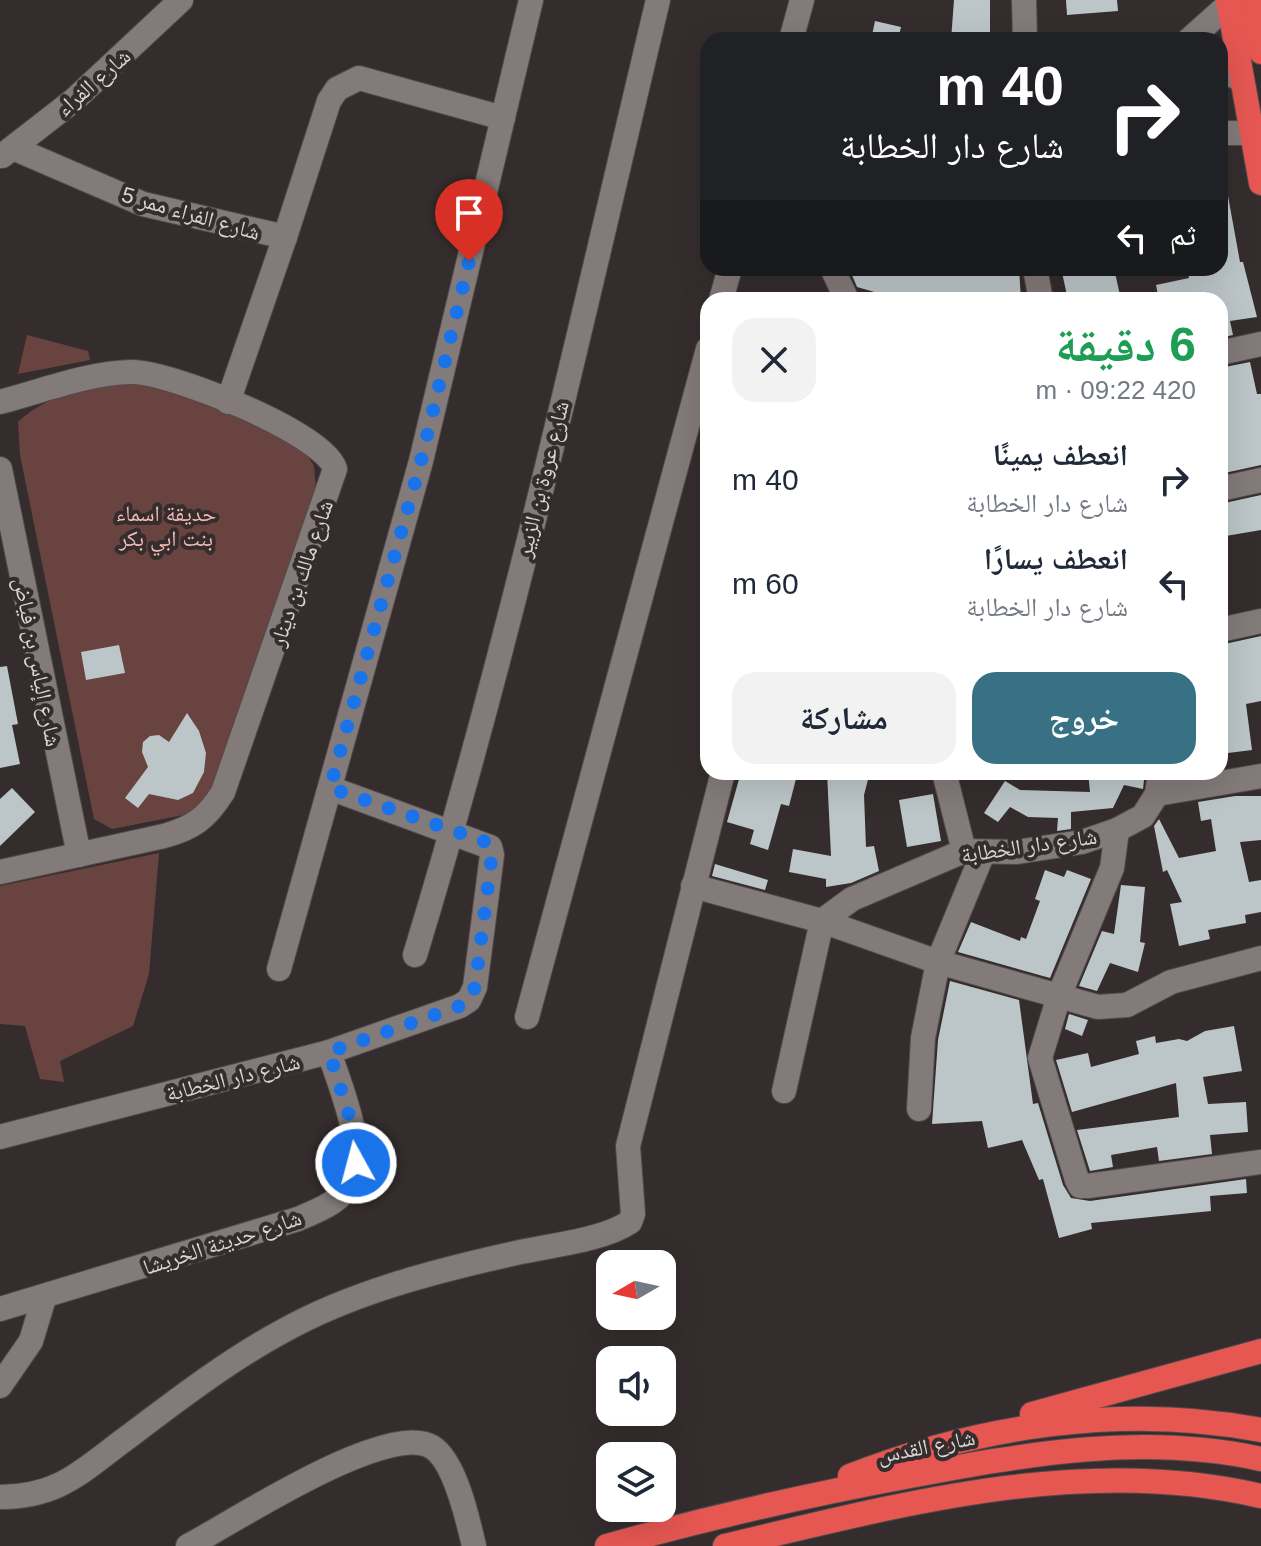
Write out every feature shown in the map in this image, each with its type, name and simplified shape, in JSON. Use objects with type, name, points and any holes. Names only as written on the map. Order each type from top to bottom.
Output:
[{"type":"highway","points":[[1236,2],[1261,52]]},
{"type":"highway","points":[[1236,2],[1230,74],[1251,133],[1261,183]]},
{"type":"highway","points":[[800,1496],[986,1426],[1261,1351]]},
{"type":"highway","points":[[908,1453],[1035,1425],[1125,1418],[1261,1430]]},
{"type":"highway","name":"شارع القدس","points":[[607,1546],[800,1496],[1003,1458],[1106,1446],[1166,1446],[1261,1459]]},
{"type":"highway","points":[[725,1546],[850,1517],[1037,1484],[1107,1478],[1213,1484],[1261,1496]]},
{"type":"street","name":"شارع الفراء","points":[[7,153],[126,55],[181,0]]},
{"type":"street","points":[[279,969],[421,461],[531,0]]},
{"type":"street","name":"شارع عروة بن الزبير","points":[[415,955],[453,831],[539,494],[658,0]]},
{"type":"street","points":[[793,32],[802,0]]},
{"type":"street","points":[[1024,0],[1025,32]]},
{"type":"street","points":[[1199,32],[1236,2]]},
{"type":"street","name":"شارع الفراء ممر 5","points":[[7,153],[143,204],[285,237],[329,101],[346,82],[359,78],[503,118]]},
{"type":"street","points":[[1228,133],[1251,133]]},
{"type":"street","points":[[228,402],[285,237]]},
{"type":"street","points":[[1228,351],[1261,344]]},
{"type":"street","name":"شارع مالك بن دينار","points":[[0,402],[128,372],[154,373],[180,380],[283,427],[323,450],[332,460],[334,479],[223,792],[209,815],[190,828],[0,872]]},
{"type":"street","points":[[527,1017],[700,379]]},
{"type":"street","name":"شارع إلياس بن فياض","points":[[0,469],[79,855]]},
{"type":"street","points":[[1228,487],[1261,480]]},
{"type":"street","points":[[1228,628],[1261,621]]},
{"type":"street","points":[[1228,778],[1261,776]]},
{"type":"street","points":[[0,1497],[48,1491],[80,1476],[126,1438],[227,1368],[283,1331],[322,1313],[410,1280],[598,1234],[630,1222],[633,1214],[628,1146],[721,780]]},
{"type":"street","points":[[919,1109],[923,1038],[938,962],[973,852],[947,780]]},
{"type":"street","points":[[1158,783],[1202,780]]},
{"type":"street","name":"شارع دار الخطابة","points":[[822,921],[852,899],[973,852],[1082,842],[1117,830],[1143,816],[1158,783]]},
{"type":"street","name":"شارع دار الخطابة","points":[[0,1137],[329,1052],[438,1016],[469,1000],[475,987],[492,855],[486,842],[330,788]]},
{"type":"street","points":[[1117,830],[1112,868],[1059,996],[1040,1058],[1080,1186],[1261,1162]]},
{"type":"street","points":[[693,886],[822,921],[938,962],[1098,1007],[1127,1005],[1171,982],[1261,958]]},
{"type":"street","points":[[784,1091],[822,921]]},
{"type":"street","name":"شارع حديثة الخريشا","points":[[0,1309],[298,1219],[329,1205],[347,1189],[356,1163],[353,1128],[329,1052]]},
{"type":"street","points":[[0,1386],[31,1341],[44,1298]]},
{"type":"street","points":[[188,1546],[327,1468],[362,1454],[413,1442],[429,1445],[441,1454],[458,1490],[474,1546]]},
{"type":"green space","points":[[27,335],[88,351],[90,360],[18,374]]},
{"type":"green space","name":"حديقة اسماء بنت ابي بكر","points":[[151,381],[204,399],[303,448],[314,466],[316,489],[215,785],[194,813],[112,829],[94,819],[20,455],[18,422],[46,402],[63,395],[116,383]]},
{"type":"green space","points":[[159,853],[149,974],[133,1026],[60,1061],[64,1082],[40,1079],[25,1026],[0,1024],[0,886]]},
{"type":"building","points":[[954,0],[990,0],[990,32],[952,32]]},
{"type":"building","points":[[1066,0],[1117,0],[1118,11],[1067,15]]},
{"type":"building","points":[[875,21],[901,27],[900,32],[873,32]]},
{"type":"building","points":[[1228,196],[1240,262],[1243,262],[1257,317],[1230,321],[1233,335],[1228,336],[1228,292],[1157,292],[1156,285],[1189,278],[1228,276]]},
{"type":"building","points":[[852,276],[1020,276],[1020,292],[874,292],[857,287]]},
{"type":"building","points":[[1063,276],[1116,276],[1119,292],[1066,292]]},
{"type":"building","points":[[1250,362],[1257,394],[1261,394],[1261,465],[1228,472],[1228,366]]},
{"type":"building","points":[[1261,495],[1261,530],[1228,536],[1228,502]]},
{"type":"building","points":[[1261,636],[1261,701],[1246,704],[1252,750],[1228,753],[1228,643]]},
{"type":"building","points":[[119,645],[125,673],[86,680],[81,652]]},
{"type":"building","points":[[7,666],[18,724],[12,725],[20,764],[0,768],[0,667]]},
{"type":"building","points":[[187,713],[199,731],[206,753],[204,772],[193,793],[178,800],[149,794],[138,808],[125,798],[148,767],[142,752],[143,742],[150,736],[159,735],[169,742]]},
{"type":"building","points":[[739,780],[796,780],[789,806],[781,804],[768,850],[750,844],[754,830],[727,822]]},
{"type":"building","points":[[827,780],[868,780],[864,795],[866,847],[874,846],[879,871],[851,883],[826,887],[826,879],[789,872],[793,849],[831,856]]},
{"type":"building","points":[[1089,780],[1144,780],[1143,789],[1124,785],[1113,808],[1071,812],[1071,829],[1057,831],[1058,818],[1028,817],[1010,807],[998,822],[984,813],[1005,781],[1020,790],[1090,792]]},
{"type":"building","points":[[12,788],[35,812],[0,846],[0,799]]},
{"type":"building","points":[[933,794],[941,841],[907,847],[899,800]]},
{"type":"building","points":[[1235,796],[1261,796],[1261,840],[1240,842],[1249,882],[1261,880],[1261,912],[1245,915],[1246,923],[1208,930],[1210,939],[1179,946],[1170,904],[1182,902],[1167,870],[1163,872],[1154,826],[1159,819],[1179,858],[1216,851],[1211,819],[1201,821],[1198,802]]},
{"type":"building","points":[[715,864],[768,880],[765,890],[712,876]]},
{"type":"building","points":[[1045,870],[1064,877],[1067,870],[1091,879],[1050,978],[958,952],[971,922],[1020,941],[1021,937],[1026,939],[1040,901],[1035,899]]},
{"type":"building","points":[[1121,885],[1145,887],[1140,942],[1145,943],[1138,972],[1110,963],[1097,991],[1079,986],[1102,931],[1114,934]]},
{"type":"building","points":[[950,981],[1019,1000],[1033,1104],[1038,1103],[1063,1185],[1071,1198],[1090,1201],[1246,1179],[1247,1193],[1210,1196],[1211,1211],[1091,1223],[1092,1229],[1059,1238],[1043,1179],[1039,1180],[1022,1140],[988,1148],[982,1121],[932,1124],[938,1040]]},
{"type":"building","points":[[1069,1014],[1088,1020],[1082,1036],[1065,1029]]},
{"type":"building","points":[[1234,1026],[1242,1071],[1203,1077],[1208,1104],[1246,1102],[1248,1132],[1210,1135],[1212,1154],[1159,1161],[1157,1147],[1111,1155],[1113,1167],[1090,1171],[1077,1130],[1179,1117],[1176,1083],[1072,1112],[1056,1060],[1088,1053],[1091,1067],[1139,1054],[1136,1041],[1155,1036],[1156,1043],[1179,1039],[1187,1041],[1205,1031]]},
{"type":"route","points":[[356,1163],[353,1128],[329,1052],[438,1016],[469,1000],[475,987],[492,855],[486,842],[330,788],[421,461],[469,261]]}]
